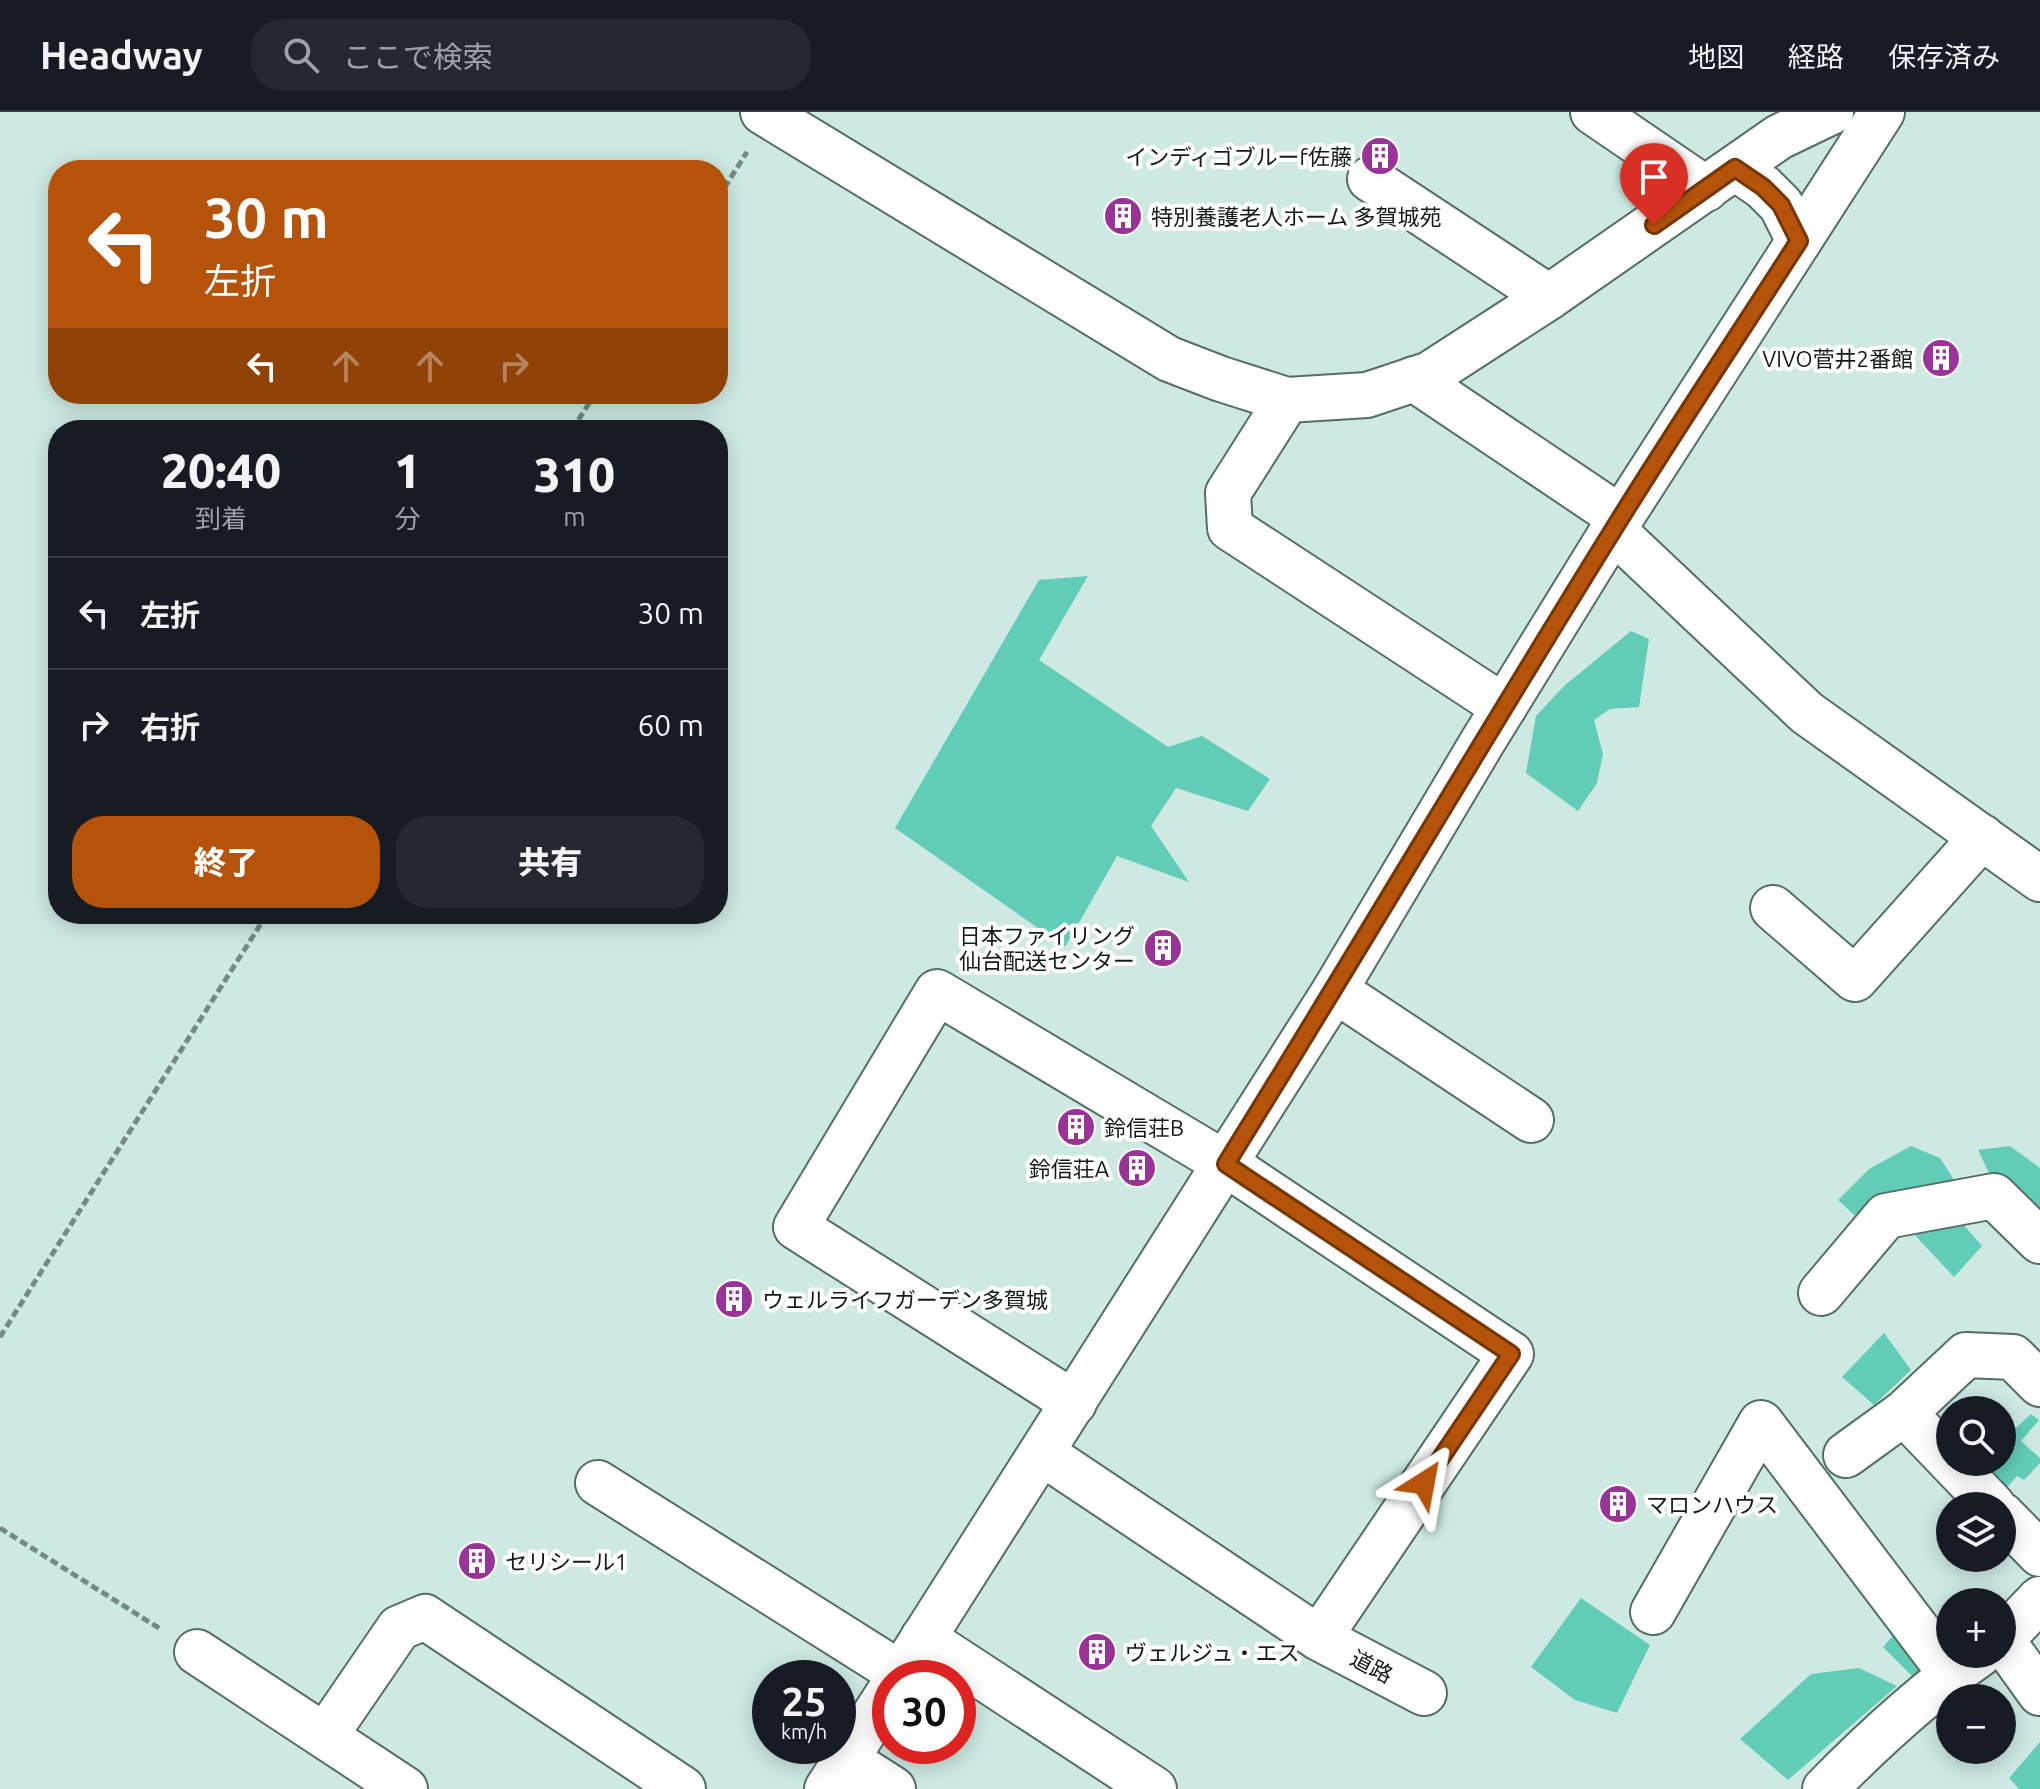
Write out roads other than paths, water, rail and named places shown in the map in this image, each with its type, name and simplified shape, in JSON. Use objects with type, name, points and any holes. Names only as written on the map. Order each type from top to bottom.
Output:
[{"type":"street","points":[[1593,112],[1720,178],[1763,187],[1781,205],[1799,241]]},
{"type":"street","points":[[769,113],[1169,359],[1287,400],[1367,395],[1430,374],[1549,297],[1779,137],[1831,112]]},
{"type":"street","points":[[909,1660],[1335,990],[1617,524],[1882,112]]},
{"type":"street","points":[[1370,179],[1549,297]]},
{"type":"street","points":[[1414,379],[1617,524],[1807,713],[2040,879]]},
{"type":"street","points":[[1287,400],[1228,493],[1230,528],[1504,707]]},
{"type":"street","points":[[1773,908],[1855,979],[1982,837]]},
{"type":"street","points":[[1335,990],[1531,1120]]},
{"type":"street","points":[[1074,1403],[796,1227],[937,992],[1226,1164],[1511,1354],[1319,1638]]},
{"type":"street","points":[[1821,1293],[1886,1216],[1994,1196],[2040,1241]]},
{"type":"street","points":[[1846,1455],[1904,1413],[1966,1355],[2013,1357],[2040,1384]]},
{"type":"street","points":[[1904,1413],[1936,1446]]},
{"type":"street","points":[[1653,1612],[1761,1423],[1936,1629]]},
{"type":"street","name":"道路","points":[[1042,1453],[1319,1638],[1424,1693]]},
{"type":"street","points":[[1965,1476],[1980,1492]]},
{"type":"street","points":[[598,1483],[887,1660]]},
{"type":"street","points":[[2016,1529],[2040,1554]]},
{"type":"street","points":[[2016,1625],[2040,1599]]},
{"type":"street","points":[[325,1736],[399,1628],[425,1617],[683,1789]]},
{"type":"street","points":[[197,1652],[405,1789]]},
{"type":"street","points":[[2016,1660],[2040,1693]]},
{"type":"street","points":[[1825,1789],[1865,1748],[1961,1668]]},
{"type":"street","points":[[976,1705],[1154,1789]]},
{"type":"street","points":[[872,1719],[837,1774],[893,1789]]},
{"type":"place","name":"インディゴブルーf佐藤","points":[[1380,156]]},
{"type":"place","name":"特別養護老人ホーム 多賀城苑","points":[[1123,216]]},
{"type":"place","name":"VIVO菅井2番館","points":[[1941,358]]},
{"type":"place","name":"日本ファイリング 仙台配送センター","points":[[1163,948]]},
{"type":"place","name":"鈴信荘B","points":[[1076,1127]]},
{"type":"place","name":"鈴信荘A","points":[[1137,1168]]},
{"type":"place","name":"ウェルライフガーデン多賀城","points":[[734,1299]]},
{"type":"place","name":"マロンハウス","points":[[1618,1504]]},
{"type":"place","name":"セリシール1","points":[[477,1561]]},
{"type":"place","name":"ヴェルジュ・エス","points":[[1097,1652]]}]
